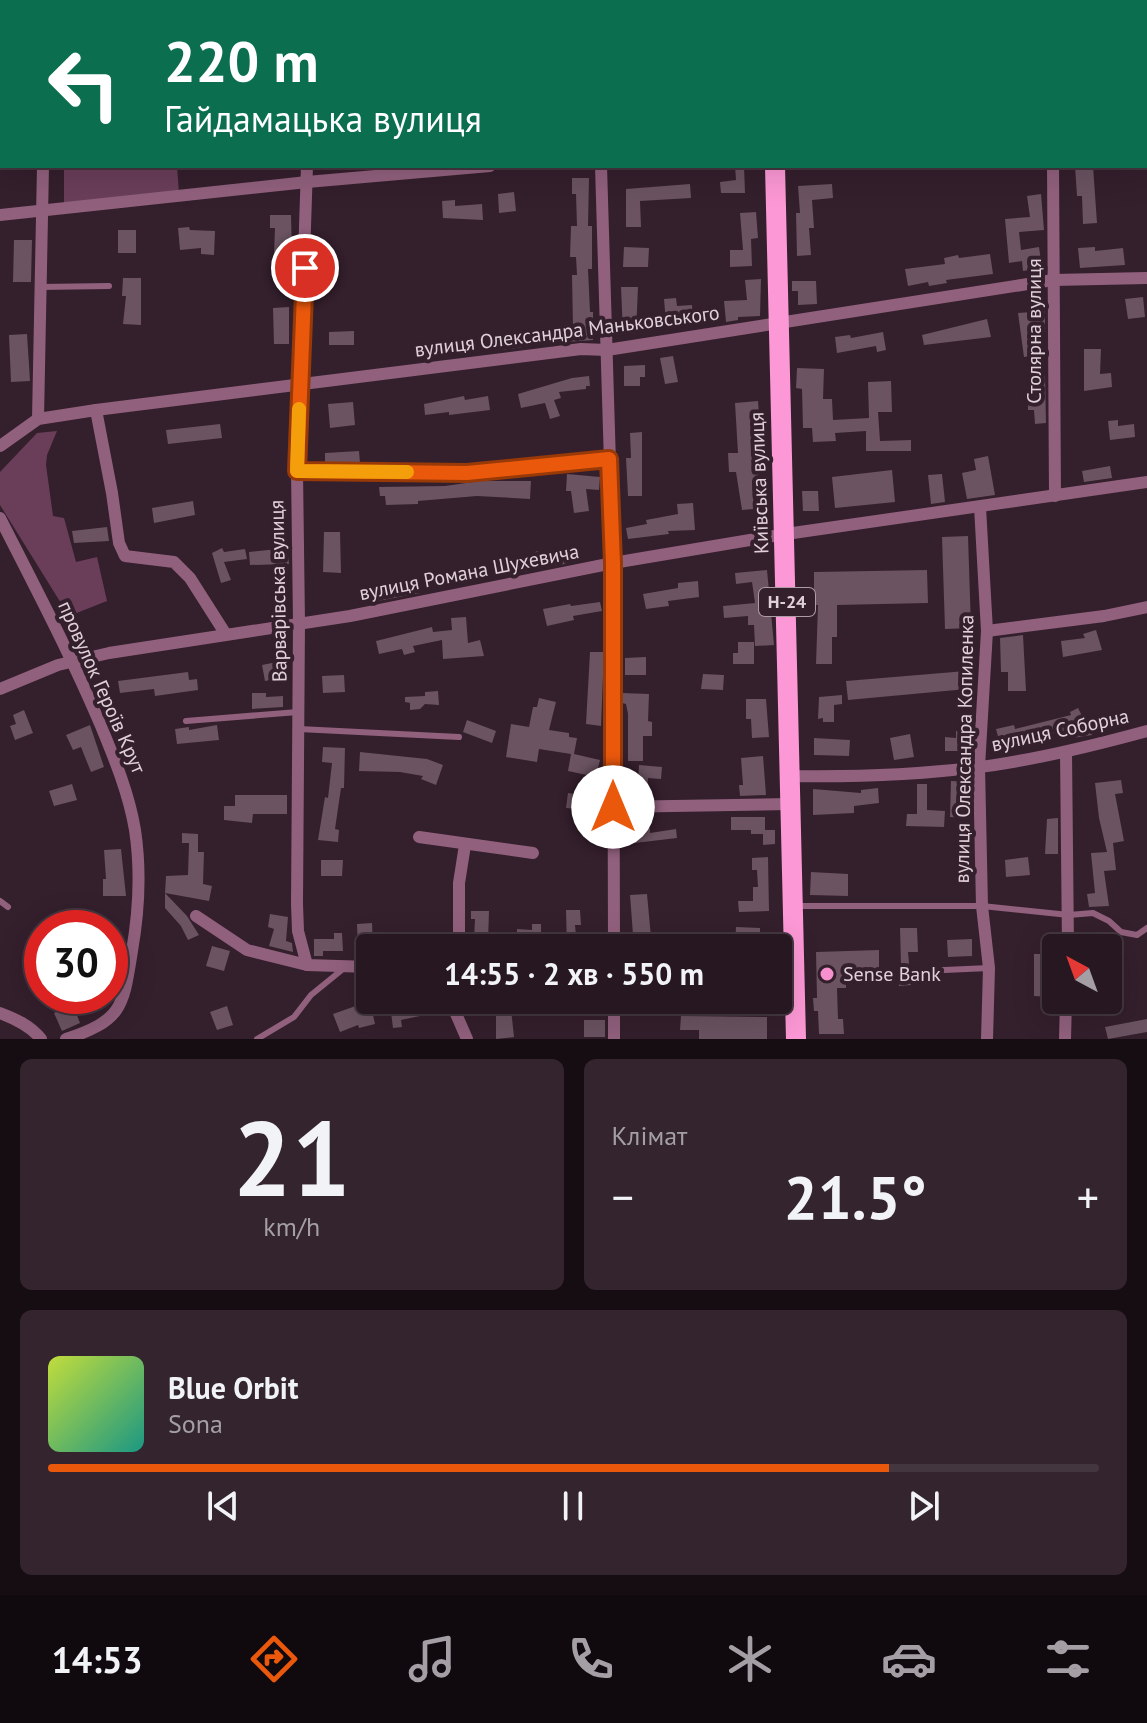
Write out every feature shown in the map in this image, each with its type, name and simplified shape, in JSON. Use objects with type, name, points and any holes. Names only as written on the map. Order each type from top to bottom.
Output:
[{"type":"main road","name":"Київська вулиця","points":[[775,168],[796,1039]]},
{"type":"street","points":[[38,419],[43,168]]},
{"type":"street","name":"Варварівська вулиця","points":[[307,168],[297,471],[297,904],[298,931],[307,965]]},
{"type":"street","points":[[0,215],[467,168]]},
{"type":"street","points":[[601,168],[613,563],[614,934]]},
{"type":"street","name":"Столярна вулиця","points":[[1053,168],[1055,496]]},
{"type":"street","name":"вулиця Олександра Маньковського","points":[[0,446],[38,419],[96,410],[581,349],[607,350],[1053,280],[1147,278]]},
{"type":"street","points":[[96,410],[119,543],[125,556],[174,562],[190,578],[225,633]]},
{"type":"street","points":[[297,471],[467,473],[609,459]]},
{"type":"street","name":"вулиця Романа Шухевича","points":[[0,689],[73,661],[225,633],[424,602],[613,563],[786,534],[1147,482]]},
{"type":"street","name":"вулиця Олександра Копиленка","points":[[980,507],[987,631],[979,767],[982,906],[989,968],[987,1039]]},
{"type":"street","name":"провулок Героїв Крут","points":[[0,518],[73,661],[123,780],[135,830],[139,911],[125,991],[118,1010],[96,1029],[66,1039]]},
{"type":"street","points":[[987,631],[1104,616],[1147,607]]},
{"type":"street","name":"вулиця Соборна","points":[[789,776],[979,767],[1066,752],[1147,731]]},
{"type":"street","points":[[1066,752],[1068,934]]},
{"type":"street","points":[[613,807],[790,804]]},
{"type":"street","points":[[419,837],[533,853]]},
{"type":"street","points":[[459,934],[459,883],[465,845]]},
{"type":"street","points":[[196,916],[247,950],[307,965],[356,967]]},
{"type":"street","points":[[0,1013],[23,1023],[41,1039]]},
{"type":"street","points":[[456,1014],[467,1039]]},
{"type":"street","points":[[614,1014],[614,1039]]},
{"type":"street","points":[[1065,1039],[1066,1014]]},
{"type":"lane","points":[[40,287],[109,286]]},
{"type":"lane","points":[[186,721],[299,712]]},
{"type":"lane","points":[[298,728],[459,737]]},
{"type":"lane","points":[[0,901],[8,907]]},
{"type":"lane","points":[[792,906],[982,906],[1069,915],[1093,913],[1121,932],[1137,935],[1147,928]]},
{"type":"lane","points":[[257,1039],[294,1017],[311,995],[344,967]]},
{"type":"lane","points":[[922,971],[989,968]]},
{"type":"shaded area","points":[[64,168],[177,168],[179,194],[64,206]]},
{"type":"shaded area","points":[[57,431],[46,465],[53,516],[64,518],[76,562],[97,557],[107,601],[69,616],[0,505],[0,472],[37,433]]},
{"type":"building","points":[[735,168],[744,168],[745,193],[721,193],[720,182],[736,180]]},
{"type":"building","points":[[1075,168],[1093,168],[1097,223],[1083,224],[1082,196],[1077,196]]},
{"type":"building","points":[[572,178],[589,178],[588,226],[592,226],[592,269],[588,269],[593,340],[565,342],[565,329],[573,329],[572,275],[577,275],[576,257],[570,257],[571,226],[577,226]]},
{"type":"building","points":[[690,184],[691,198],[640,201],[641,227],[626,227],[626,189]]},
{"type":"building","points":[[832,184],[833,198],[812,200],[814,228],[809,228],[811,255],[797,256],[798,186]]},
{"type":"building","points":[[514,192],[516,211],[499,213],[498,194]]},
{"type":"building","points":[[1041,194],[1044,230],[1019,232],[1021,250],[1039,247],[1042,268],[1023,271],[1022,261],[1009,263],[1005,219],[1030,217],[1027,196]]},
{"type":"building","points":[[455,200],[455,206],[482,204],[483,220],[443,218],[442,201]]},
{"type":"building","points":[[756,212],[758,238],[751,239],[752,266],[730,267],[730,250],[743,250],[740,213]]},
{"type":"building","points":[[270,215],[291,215],[292,255],[274,255],[275,228],[270,228]]},
{"type":"building","points":[[189,227],[190,230],[215,231],[214,255],[201,254],[201,248],[180,250],[178,228]]},
{"type":"building","points":[[118,230],[136,230],[136,253],[118,253]]},
{"type":"building","points":[[14,240],[32,240],[31,282],[13,282]]},
{"type":"building","points":[[624,247],[649,248],[648,267],[623,267]]},
{"type":"building","points":[[1095,247],[1095,251],[1123,248],[1125,265],[1080,268],[1078,248]]},
{"type":"building","points":[[990,254],[993,274],[946,280],[947,283],[929,286],[928,282],[908,286],[905,269],[945,264],[944,258],[958,255],[959,258]]},
{"type":"building","points":[[123,278],[141,278],[141,325],[123,324],[126,296],[122,296]]},
{"type":"building","points":[[761,279],[760,316],[738,317],[738,320],[726,322],[724,301],[747,300],[745,280]]},
{"type":"building","points":[[792,281],[816,281],[817,304],[798,305],[798,291],[792,291]]},
{"type":"building","points":[[621,287],[638,287],[636,333],[623,334]]},
{"type":"building","points":[[1143,297],[1145,317],[1128,319],[1125,299]]},
{"type":"building","points":[[676,298],[677,306],[692,305],[693,320],[666,323],[664,299]]},
{"type":"building","points":[[289,307],[289,344],[274,344],[273,308]]},
{"type":"building","points":[[1045,311],[1045,332],[1034,333],[1036,355],[1024,357],[1018,313]]},
{"type":"building","points":[[987,319],[991,337],[924,345],[922,335]]},
{"type":"building","points":[[354,331],[354,345],[329,345],[329,332]]},
{"type":"building","points":[[883,332],[886,350],[877,352],[876,346],[837,353],[835,337],[850,335],[851,338]]},
{"type":"building","points":[[27,334],[30,381],[11,382],[9,335]]},
{"type":"building","points":[[530,336],[531,346],[500,350],[500,338]]},
{"type":"building","points":[[1084,349],[1101,349],[1100,374],[1111,373],[1112,387],[1084,391]]},
{"type":"building","points":[[673,356],[678,382],[665,384],[660,358]]},
{"type":"building","points":[[645,365],[645,377],[640,377],[640,386],[624,386],[624,366]]},
{"type":"building","points":[[797,368],[824,369],[823,399],[832,399],[833,420],[869,418],[868,382],[891,381],[892,412],[878,412],[880,441],[911,440],[911,451],[866,451],[866,431],[835,433],[836,441],[813,442],[812,428],[803,428],[802,389],[796,388]]},
{"type":"building","points":[[1029,375],[1045,375],[1046,423],[1035,424],[1034,410],[1028,410]]},
{"type":"building","points":[[589,376],[590,386],[586,389],[559,392],[561,398],[554,400],[560,416],[550,419],[545,403],[521,408],[518,394]]},
{"type":"building","points":[[464,396],[465,400],[488,396],[490,410],[425,415],[424,404]]},
{"type":"building","points":[[758,401],[761,439],[758,439],[759,483],[752,483],[754,509],[742,510],[736,472],[729,472],[728,453],[738,453],[735,403]]},
{"type":"building","points":[[353,402],[355,425],[330,428],[328,404]]},
{"type":"building","points":[[1118,420],[1118,426],[1134,424],[1135,437],[1110,440],[1108,421]]},
{"type":"building","points":[[220,424],[222,438],[168,444],[166,430]]},
{"type":"building","points":[[642,432],[642,496],[628,496],[626,458],[631,458],[630,433]]},
{"type":"building","points":[[359,451],[360,463],[325,462],[325,453]]},
{"type":"building","points":[[988,456],[995,495],[967,499],[962,473],[976,470],[974,459]]},
{"type":"building","points":[[1110,466],[1112,478],[1084,482],[1082,471]]},
{"type":"building","points":[[892,470],[895,502],[835,508],[832,477]]},
{"type":"building","points":[[567,474],[600,477],[599,490],[586,489],[589,511],[574,513],[571,491],[566,491]]},
{"type":"building","points":[[942,474],[945,502],[931,504],[928,475]]},
{"type":"building","points":[[480,481],[531,481],[530,499],[477,496],[386,505],[379,487],[445,486]]},
{"type":"building","points":[[802,491],[818,491],[819,511],[803,511]]},
{"type":"building","points":[[193,501],[195,515],[154,523],[152,508]]},
{"type":"building","points":[[693,503],[695,530],[668,531],[669,534],[628,539],[626,528],[647,524],[646,520],[678,514],[677,504]]},
{"type":"building","points":[[107,527],[109,541],[74,543],[72,531]]},
{"type":"building","points":[[324,532],[340,532],[341,573],[323,572]]},
{"type":"building","points":[[968,536],[971,628],[945,629],[942,537]]},
{"type":"building","points":[[222,548],[224,552],[245,549],[247,559],[224,562],[231,580],[221,583],[212,553]]},
{"type":"building","points":[[287,548],[289,564],[250,565],[249,552]]},
{"type":"building","points":[[565,550],[566,555],[578,552],[580,561],[508,575],[506,568],[528,562],[526,555],[538,551],[540,556]]},
{"type":"building","points":[[767,570],[774,645],[755,646],[754,625],[748,625],[748,616],[724,618],[723,606],[755,603],[752,582],[736,584],[735,573]]},
{"type":"building","points":[[927,570],[928,603],[837,605],[837,637],[832,637],[832,664],[816,664],[818,605],[814,605],[814,572]]},
{"type":"building","points":[[698,581],[699,597],[668,601],[669,606],[646,609],[643,594],[678,588],[678,583]]},
{"type":"building","points":[[418,583],[420,593],[378,601],[375,588],[394,584],[395,589]]},
{"type":"building","points":[[600,602],[602,611],[573,616],[574,620],[547,626],[543,609]]},
{"type":"building","points":[[466,617],[468,643],[480,640],[484,656],[443,659],[442,640],[413,646],[415,652],[404,655],[402,649],[379,654],[376,641],[432,627],[433,632],[452,630],[451,618]]},
{"type":"building","points":[[1096,630],[1102,650],[1063,657],[1061,641],[1085,638],[1083,634]]},
{"type":"building","points":[[1023,635],[1026,691],[1008,691],[1008,672],[1001,672],[1000,638]]},
{"type":"building","points":[[738,642],[754,642],[754,664],[733,664],[733,653],[738,653]]},
{"type":"building","points":[[590,652],[604,652],[601,726],[586,724]]},
{"type":"building","points":[[646,657],[646,675],[625,675],[625,658]]},
{"type":"building","points":[[282,661],[286,677],[265,681],[262,665]]},
{"type":"building","points":[[966,671],[967,689],[848,700],[846,681]]},
{"type":"building","points":[[188,672],[189,680],[197,679],[198,690],[155,696],[154,689],[120,693],[118,681]]},
{"type":"building","points":[[703,674],[724,675],[723,690],[701,689]]},
{"type":"building","points":[[344,675],[345,692],[323,693],[322,676]]},
{"type":"building","points":[[438,691],[439,705],[425,704],[420,709],[410,710],[410,703],[405,702],[405,697],[425,696],[425,692]]},
{"type":"building","points":[[252,693],[266,693],[266,697],[283,696],[283,707],[252,709]]},
{"type":"building","points":[[622,693],[649,694],[648,721],[652,722],[652,736],[643,736],[643,761],[628,761],[628,714],[626,704],[622,703]]},
{"type":"building","points":[[842,695],[842,704],[834,705],[834,722],[818,719],[819,697]]},
{"type":"building","points":[[539,698],[556,702],[549,730],[569,733],[569,737],[577,738],[574,754],[600,760],[596,777],[568,771],[571,754],[539,749],[537,762],[506,757],[511,724],[529,727],[533,707],[537,707]]},
{"type":"building","points":[[746,699],[766,699],[769,737],[752,738],[751,719],[746,719]]},
{"type":"building","points":[[1078,708],[1092,735],[1073,738],[1072,731],[1000,744],[996,729],[1014,725],[1015,729],[1071,715],[1070,712]]},
{"type":"building","points":[[24,710],[33,733],[15,740],[10,726],[16,724],[13,715]]},
{"type":"building","points":[[467,720],[496,731],[492,743],[463,732]]},
{"type":"building","points":[[90,725],[104,767],[91,772],[81,747],[73,750],[66,735]]},
{"type":"building","points":[[217,725],[219,740],[177,744],[175,729]]},
{"type":"building","points":[[956,731],[968,732],[967,751],[945,751],[945,737],[956,738]]},
{"type":"building","points":[[910,734],[914,757],[894,760],[890,738]]},
{"type":"building","points":[[814,738],[850,740],[849,756],[814,755]]},
{"type":"building","points":[[323,747],[345,748],[344,788],[341,788],[335,829],[339,830],[338,842],[318,840],[332,763],[322,762]]},
{"type":"building","points":[[360,752],[427,759],[443,765],[436,785],[421,779],[423,776],[359,771]]},
{"type":"building","points":[[763,756],[766,795],[740,796],[739,785],[743,785],[741,758]]},
{"type":"building","points":[[639,765],[662,767],[661,779],[648,778],[647,794],[627,793],[628,783],[638,784]]},
{"type":"building","points":[[1121,780],[1123,793],[1115,794],[1124,841],[1113,843],[1116,870],[1104,871],[1109,906],[1089,907],[1087,894],[1095,893],[1091,853],[1107,852],[1095,783]]},
{"type":"building","points":[[951,781],[969,782],[967,818],[950,817]]},
{"type":"building","points":[[72,784],[77,800],[54,806],[49,791]]},
{"type":"building","points":[[917,784],[927,784],[927,810],[945,811],[944,827],[906,826],[907,814],[917,814]]},
{"type":"building","points":[[878,788],[879,803],[854,806],[854,813],[813,815],[813,789],[861,793],[861,790]]},
{"type":"building","points":[[568,793],[590,796],[588,810],[566,808]]},
{"type":"building","points":[[235,795],[287,795],[287,814],[253,814],[252,823],[224,820],[224,806],[235,806]]},
{"type":"building","points":[[731,817],[765,817],[765,830],[775,830],[775,844],[763,845],[763,834],[751,834],[751,830],[731,830]]},
{"type":"building","points":[[1058,818],[1058,854],[1045,854],[1047,819]]},
{"type":"building","points":[[650,828],[650,833],[676,829],[677,838],[626,844],[625,829]]},
{"type":"building","points":[[182,833],[198,834],[198,852],[204,852],[203,884],[212,886],[209,901],[165,893],[166,876],[188,875],[189,843],[182,843]]},
{"type":"building","points":[[121,849],[126,896],[103,896],[103,879],[106,879],[104,850]]},
{"type":"building","points":[[768,857],[769,911],[739,912],[738,901],[753,901],[753,887],[758,887],[757,870],[752,870],[752,858]]},
{"type":"building","points":[[1028,857],[1030,875],[1006,877],[1005,860]]},
{"type":"building","points":[[321,860],[343,860],[342,876],[321,876]]},
{"type":"building","points":[[811,872],[848,874],[848,896],[810,895]]},
{"type":"building","points":[[165,893],[187,916],[199,935],[188,940],[181,926],[165,908]]},
{"type":"building","points":[[647,894],[651,934],[633,934],[630,895]]},
{"type":"building","points":[[566,910],[580,910],[581,925],[575,925],[576,934],[567,934]]},
{"type":"building","points":[[471,911],[489,911],[488,934],[474,934],[475,919],[471,919]]},
{"type":"building","points":[[270,914],[288,917],[286,941],[292,943],[293,952],[269,946],[274,929],[268,927]]},
{"type":"building","points":[[372,923],[372,934],[357,934],[357,924]]},
{"type":"building","points":[[532,924],[541,924],[541,934],[517,934],[517,929],[532,930]]},
{"type":"building","points":[[736,927],[760,928],[760,934],[736,934]]},
{"type":"building","points":[[900,928],[917,928],[918,952],[908,952],[911,985],[899,986]]},
{"type":"building","points":[[334,933],[342,933],[343,951],[323,951],[323,956],[314,956],[314,939],[334,939]]},
{"type":"building","points":[[972,939],[972,956],[948,957],[947,940]]},
{"type":"building","points":[[212,946],[230,951],[224,971],[206,966]]},
{"type":"building","points":[[879,950],[879,973],[859,974],[859,981],[846,981],[846,988],[837,988],[838,1019],[843,1019],[844,1034],[819,1034],[818,1011],[814,1011],[813,998],[817,998],[816,952]]},
{"type":"building","points":[[1034,954],[1042,954],[1042,996],[1034,996]]},
{"type":"building","points":[[227,1006],[233,1025],[217,1030],[210,1012]]},
{"type":"building","points":[[356,1006],[356,1014],[373,1014],[375,1024],[359,1028],[358,1025],[340,1032],[333,1014]]},
{"type":"building","points":[[54,1014],[76,1014],[80,1023],[62,1031]]},
{"type":"building","points":[[391,1014],[420,1014],[401,1020],[402,1027],[393,1028]]},
{"type":"building","points":[[496,1014],[512,1014],[514,1037],[496,1039]]},
{"type":"building","points":[[681,1016],[767,1017],[767,1039],[699,1039],[699,1030],[680,1030]]},
{"type":"building","points":[[1147,1019],[1147,1032],[1108,1039],[1105,1027]]},
{"type":"building","points":[[584,1020],[605,1020],[605,1037],[584,1037]]},
{"type":"slow traffic","points":[[299,409],[297,471],[407,472]]},
{"type":"place","name":"Sense Bank","points":[[827,974]]},
{"type":"route","points":[[305,268],[297,471],[467,473],[609,459],[613,563],[613,807]]}]
